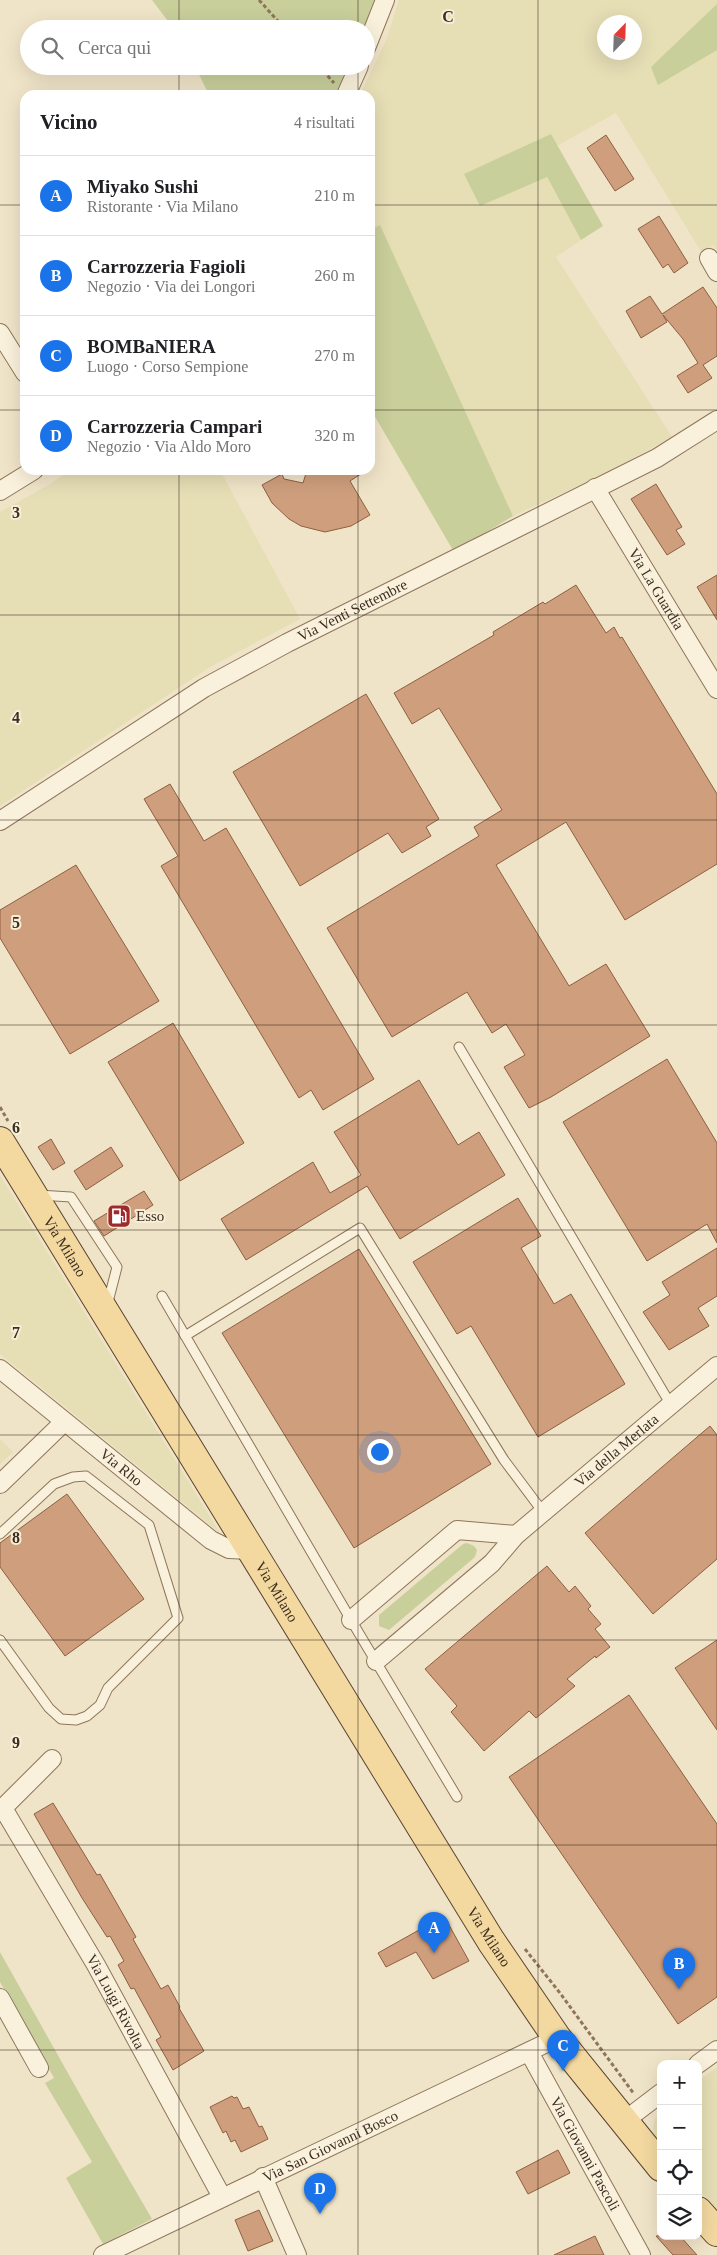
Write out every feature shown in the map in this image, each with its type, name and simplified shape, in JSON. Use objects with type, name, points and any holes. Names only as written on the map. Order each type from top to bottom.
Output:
[{"type":"main road","name":"Via Milano","points":[[0,1142],[481,1925],[557,2038],[657,2162]]},
{"type":"main road","points":[[702,2215],[717,2232]]},
{"type":"street","points":[[375,24],[384,0]]},
{"type":"street","points":[[343,90],[353,75]]},
{"type":"street","points":[[0,333],[20,365]]},
{"type":"street","name":"Via Venti Settembre","points":[[0,821],[204,688],[288,643],[657,458],[717,420]]},
{"type":"street","points":[[0,491],[26,475]]},
{"type":"street","name":"Via La Guardia","points":[[595,488],[717,689]]},
{"type":"street","name":"Via della Merlata","points":[[376,1662],[492,1563],[516,1535],[717,1366]]},
{"type":"street","name":"Via Rho","points":[[0,1369],[211,1540],[229,1549],[250,1550]]},
{"type":"street","points":[[0,1484],[64,1422]]},
{"type":"street","points":[[351,1620],[457,1530],[516,1535]]},
{"type":"street","points":[[1,1809],[52,1759]]},
{"type":"street","name":"Via Luigi Rivolta","points":[[1,1809],[96,1965],[222,2197]]},
{"type":"street","points":[[0,1998],[39,2068]]},
{"type":"street","name":"Via San Giovanni Bosco","points":[[104,2255],[557,2038]]},
{"type":"street","points":[[702,2061],[717,2050]]},
{"type":"street","name":"Via Giovanni Pascoli","points":[[529,2052],[641,2255]]},
{"type":"street","points":[[623,2122],[657,2096]]},
{"type":"street","points":[[263,2178],[297,2255]]},
{"type":"lane","points":[[459,1047],[671,1405]]},
{"type":"lane","points":[[185,1336],[360,1228],[504,1460],[543,1512]]},
{"type":"lane","points":[[162,1296],[351,1620],[457,1797]]},
{"type":"lane","points":[[0,1534],[54,1484],[73,1477],[86,1476],[149,1525],[178,1618],[108,1688],[100,1705],[87,1716],[76,1720],[61,1719],[48,1708],[0,1640]]},
{"type":"path","points":[[259,0],[277,20]]},
{"type":"path","points":[[327,75],[341,90]]},
{"type":"shaded area","points":[[399,0],[717,0],[717,250],[714,245],[702,253],[616,113],[557,146],[551,134],[480,206],[546,176],[581,240],[556,257],[672,437],[604,474],[513,516],[380,226],[375,228],[375,90],[362,90],[369,75],[375,75],[375,63],[387,38]]},
{"type":"shaded area","points":[[62,475],[223,475],[300,619],[210,667],[0,806],[0,512],[52,483]]},
{"type":"shaded area","points":[[0,1175],[220,1533],[0,1354]]},
{"type":"shaded area","points":[[0,1439],[13,1452],[0,1464]]},
{"type":"shaded area","points":[[717,2067],[717,2210],[702,2193],[702,2078]]},
{"type":"shaded area","points":[[657,2116],[657,2138],[654,2135],[653,2127]]},
{"type":"green space","points":[[152,0],[376,0],[368,20],[167,20]]},
{"type":"green space","points":[[717,4],[717,50],[658,85],[651,67]]},
{"type":"green space","points":[[199,75],[347,75],[341,90],[207,90]]},
{"type":"green space","points":[[551,134],[603,226],[581,240],[547,177],[480,206],[464,174]]},
{"type":"green space","points":[[380,225],[513,516],[454,552],[375,417],[375,228]]},
{"type":"green space","points":[[467,1543],[474,1546],[477,1550],[475,1557],[389,1630],[379,1626],[379,1615],[463,1544]]},
{"type":"green space","points":[[0,1952],[152,2219],[103,2244],[66,2178],[92,2162],[45,2083],[54,2078],[0,1982]]},
{"type":"building","points":[[606,135],[634,179],[615,191],[587,148]]},
{"type":"building","points":[[659,216],[688,263],[674,273],[668,264],[663,268],[638,229]]},
{"type":"building","points":[[703,287],[717,308],[717,356],[703,365],[712,378],[688,393],[677,376],[698,363],[683,339],[663,315],[667,322],[641,338],[626,311],[650,296],[662,314]]},
{"type":"building","points":[[280,475],[282,475],[284,479],[303,483],[305,475],[359,475],[350,481],[370,515],[351,526],[325,532],[301,526],[289,519],[272,503],[262,485]]},
{"type":"building","points":[[656,484],[682,527],[676,530],[685,544],[667,555],[631,499]]},
{"type":"building","points":[[717,575],[717,620],[697,587]]},
{"type":"building","points":[[576,585],[606,633],[614,627],[620,638],[622,637],[717,794],[717,864],[625,920],[566,822],[496,865],[569,986],[606,964],[650,1036],[551,1097],[529,1108],[504,1067],[525,1055],[506,1024],[492,1033],[467,992],[392,1037],[327,928],[479,836],[474,827],[502,810],[439,708],[412,724],[394,693],[494,635],[493,632],[543,602],[545,604]]},
{"type":"building","points":[[366,694],[439,819],[426,827],[431,836],[402,853],[388,833],[300,886],[233,772]]},
{"type":"building","points":[[170,784],[204,841],[226,828],[374,1079],[323,1110],[311,1090],[299,1098],[161,866],[178,856],[144,799]]},
{"type":"building","points":[[76,865],[159,1001],[70,1054],[0,938],[0,910]]},
{"type":"building","points":[[173,1023],[244,1143],[180,1181],[108,1062]]},
{"type":"building","points":[[667,1059],[717,1143],[717,1243],[707,1224],[647,1261],[563,1122]]},
{"type":"building","points":[[419,1080],[458,1145],[479,1132],[505,1175],[400,1239],[367,1186],[246,1260],[221,1219],[313,1162],[330,1193],[361,1175],[334,1132]]},
{"type":"building","points":[[51,1139],[65,1163],[53,1170],[38,1147]]},
{"type":"building","points":[[111,1147],[123,1166],[86,1190],[74,1171]]},
{"type":"building","points":[[144,1191],[153,1205],[104,1236],[94,1221]]},
{"type":"building","points":[[518,1198],[541,1236],[521,1248],[554,1304],[571,1294],[625,1384],[538,1437],[471,1326],[457,1334],[413,1262]]},
{"type":"building","points":[[717,1248],[717,1296],[698,1308],[709,1326],[669,1350],[643,1312],[670,1295],[662,1282]]},
{"type":"building","points":[[359,1249],[491,1464],[354,1548],[222,1333]]},
{"type":"building","points":[[710,1426],[717,1435],[717,1559],[653,1614],[585,1533]]},
{"type":"building","points":[[67,1494],[144,1599],[65,1656],[0,1567],[0,1543]]},
{"type":"building","points":[[547,1566],[569,1592],[575,1586],[591,1606],[588,1609],[601,1624],[595,1629],[610,1647],[596,1658],[595,1656],[567,1679],[575,1686],[557,1701],[536,1718],[529,1711],[484,1751],[451,1712],[457,1706],[425,1669]]},
{"type":"building","points":[[717,1640],[717,1730],[675,1668]]},
{"type":"building","points":[[629,1695],[717,1824],[717,1997],[678,2024],[509,1777]]},
{"type":"building","points":[[53,1803],[97,1875],[100,1874],[136,1937],[133,1939],[161,1989],[168,1985],[204,2051],[173,2070],[156,2040],[161,2037],[134,1988],[131,1989],[118,1965],[124,1961],[110,1936],[107,1937],[82,1898],[34,1814]]},
{"type":"building","points":[[444,1916],[469,1961],[433,1979],[416,1952],[386,1967],[378,1953]]},
{"type":"building","points":[[232,2096],[234,2098],[237,2097],[243,2109],[249,2107],[259,2127],[262,2126],[268,2139],[241,2152],[235,2140],[231,2142],[226,2131],[223,2133],[210,2107]]},
{"type":"building","points":[[558,2150],[570,2173],[528,2194],[516,2172]]},
{"type":"building","points":[[259,2210],[273,2241],[248,2251],[235,2220]]},
{"type":"building","points":[[595,2236],[604,2255],[554,2255]]},
{"type":"building","points":[[660,2240],[684,2240],[697,2255],[673,2255]]},
{"type":"place","name":"Esso","points":[[119,1216]]},
{"type":"place","name":"Miyako Sushi","points":[[434,1953]]},
{"type":"place","name":"Carrozzeria Fagioli","points":[[679,1989]]},
{"type":"place","name":"BOMBaNIERA","points":[[563,2071]]},
{"type":"place","name":"Carrozzeria Campari","points":[[320,2214]]}]
